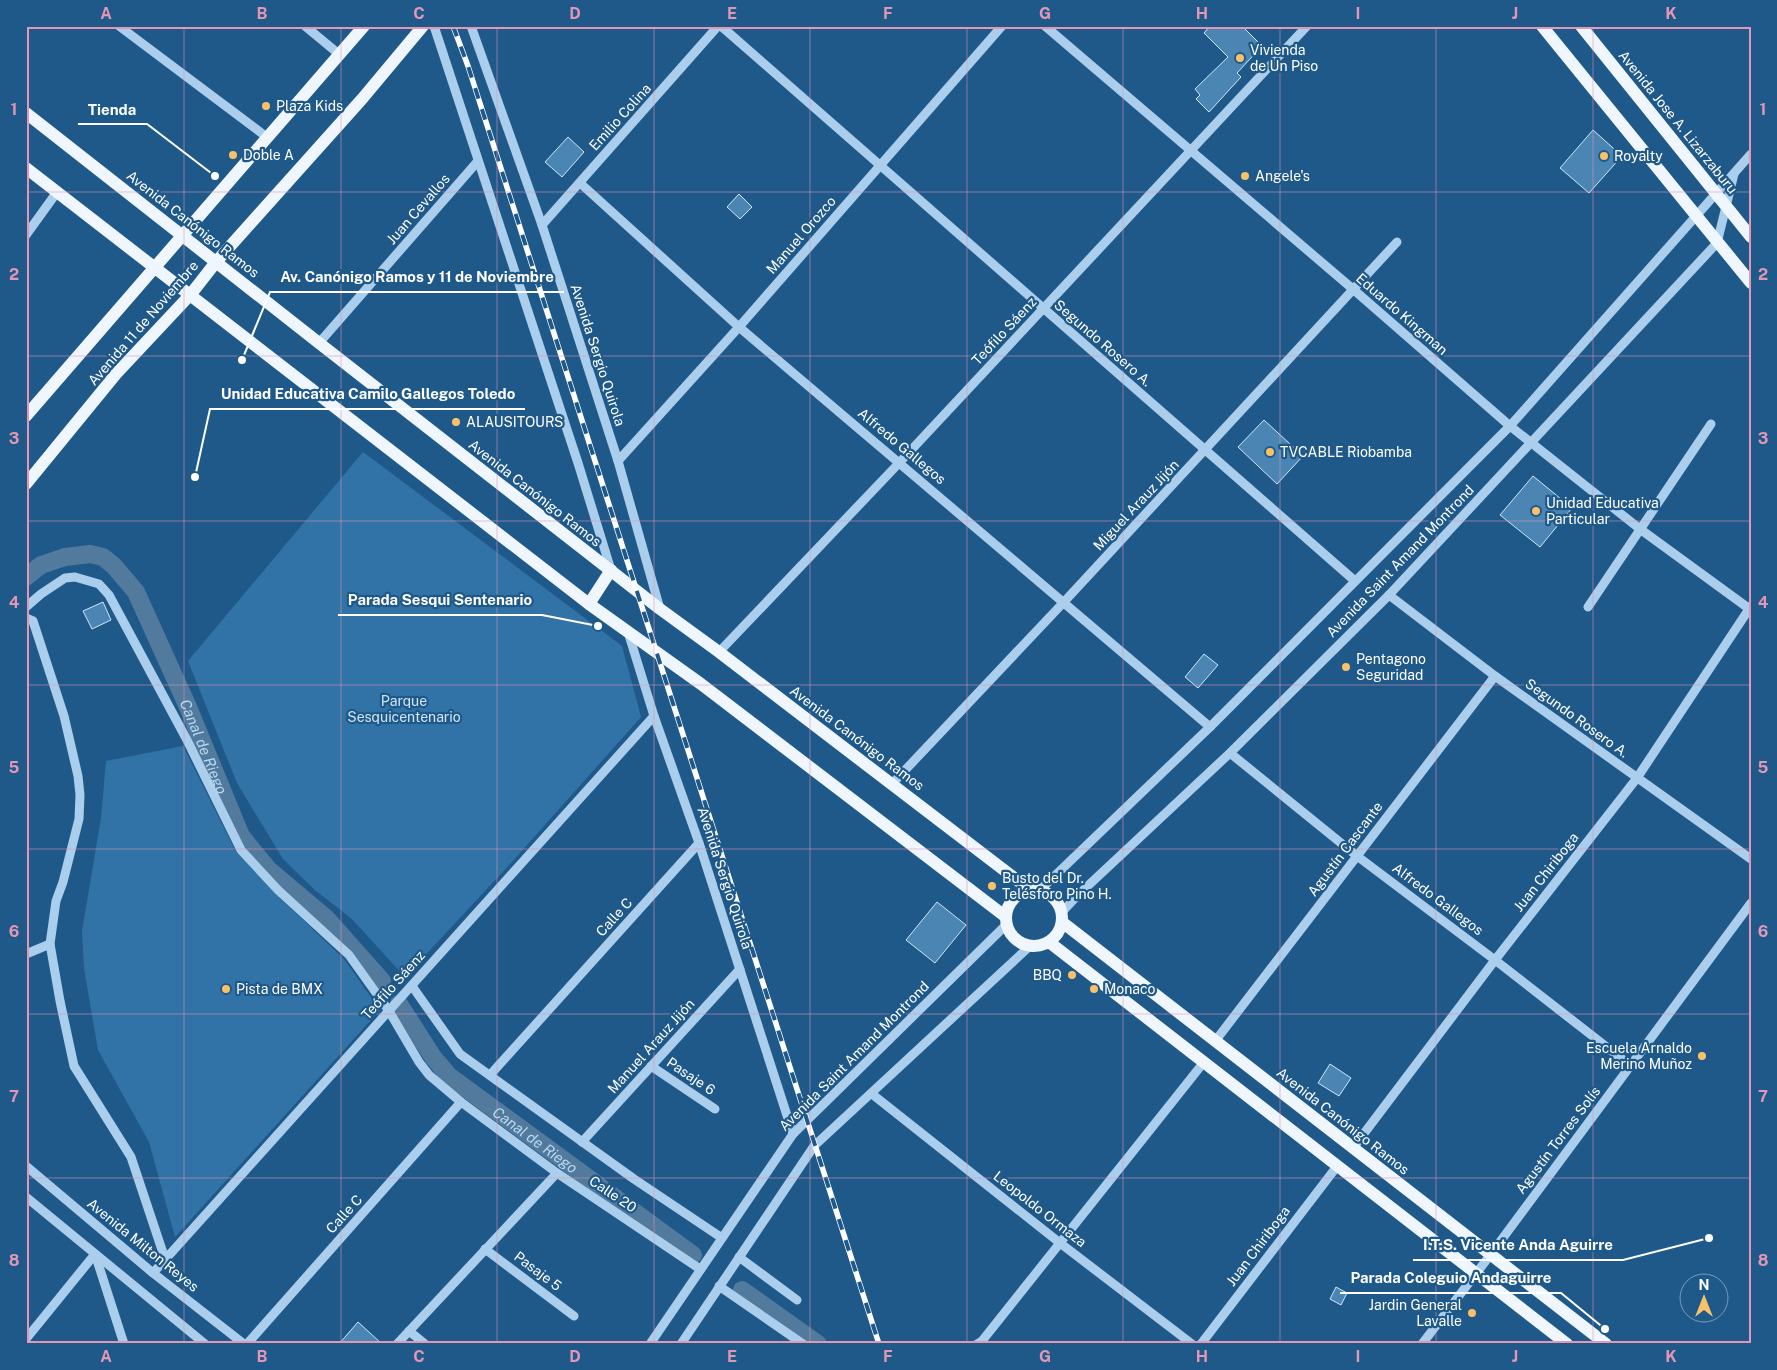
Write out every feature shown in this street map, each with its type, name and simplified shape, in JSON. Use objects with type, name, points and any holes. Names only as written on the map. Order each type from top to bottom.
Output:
[{"type":"main road","name":"Avenida 11 de Noviembre","points":[[26,416],[364,26]]},
{"type":"main road","name":"Avenida 11 de Noviembre","points":[[26,484],[116,374],[191,294],[216,262],[362,99],[423,26]]},
{"type":"main road","points":[[1542,26],[1751,283]]},
{"type":"main road","name":"Avenida Jose A. Lizarzaburu","points":[[1581,26],[1751,237]]},
{"type":"main road","name":"Avenida Canónigo Ramos","points":[[26,113],[660,609],[1035,890],[1046,892],[1057,900],[1062,917],[1353,1148],[1606,1344]]},
{"type":"main road","points":[[26,168],[589,604],[701,684],[1007,920]]},
{"type":"main road","points":[[589,604],[611,570]]},
{"type":"main road","points":[[1035,890],[1024,892],[1013,899],[1009,905],[1007,920],[1010,932],[1015,938],[1031,945],[1049,942],[1055,937],[1062,917]]},
{"type":"main road","points":[[1049,942],[1567,1344]]},
{"type":"street","points":[[120,26],[268,138]]},
{"type":"street","points":[[305,26],[340,55]]},
{"type":"street","points":[[434,26],[611,570]]},
{"type":"street","name":"Avenida Sergio Quirola","points":[[471,26],[542,225],[618,460],[660,609]]},
{"type":"street","name":"Emilio Colina","points":[[542,225],[720,26]]},
{"type":"street","name":"Segundo Rosero A.","points":[[720,26],[1355,581]]},
{"type":"street","name":"Manuel Orozco","points":[[618,460],[739,327],[1002,26]]},
{"type":"street","name":"Eduardo Kingman","points":[[1045,26],[1510,426],[1640,529],[1750,609]]},
{"type":"street","name":"Teófilo Sáenz","points":[[719,652],[1044,309],[1307,26]]},
{"type":"street","name":"Avenida Saint Amand Montrond","points":[[1035,890],[1210,727],[1510,426],[1751,154]]},
{"type":"street","name":"Juan Cevallos","points":[[319,343],[478,161]]},
{"type":"street","name":"Avenida Saint Amand Montrond","points":[[1062,917],[1084,889],[1230,753],[1389,595],[1717,243],[1734,174]]},
{"type":"street","name":"Alfredo Gallegos","points":[[580,183],[739,327],[1210,727]]},
{"type":"street","points":[[26,235],[57,192]]},
{"type":"street","name":"Miguel Arauz Jijón","points":[[892,784],[1063,603],[1397,242]]},
{"type":"street","points":[[1588,607],[1711,424]]},
{"type":"street","name":"Calle 20","points":[[26,607],[65,578],[75,578],[99,584],[109,595],[182,732],[241,850],[278,890],[349,956],[389,1011],[419,1062],[429,1075],[461,1102],[557,1173],[700,1269]]},
{"type":"street","name":"Segundo Rosero A.","points":[[1389,595],[1495,676],[1751,859]]},
{"type":"street","name":"Juan Chiriboga","points":[[1353,1148],[1495,960],[1637,778],[1750,609]]},
{"type":"street","points":[[26,618],[33,621],[64,716],[78,776],[80,795],[79,819],[63,882],[56,901],[50,944],[74,1066],[132,1157],[166,1259]]},
{"type":"street","name":"Avenida Sergio Quirola","points":[[628,632],[654,716],[699,843],[793,1134]]},
{"type":"street","name":"Agustín Cascante","points":[[1216,1040],[1495,676]]},
{"type":"street","name":"Teófilo Sáenz","points":[[153,1273],[654,716]]},
{"type":"street","name":"Alfredo Gallegos","points":[[1230,753],[1357,856],[1631,1066]]},
{"type":"street","name":"Calle C","points":[[490,1075],[699,843]]},
{"type":"street","name":"Agustín Torres Solís","points":[[1422,1344],[1751,903]]},
{"type":"street","name":"Avenida Saint Amand Montrond","points":[[650,1344],[793,1134],[1007,920]]},
{"type":"street","points":[[26,954],[50,944]]},
{"type":"street","points":[[681,1344],[814,1146],[1031,945]]},
{"type":"street","name":"Manuel Arauz Jijón","points":[[582,1142],[740,969]]},
{"type":"street","name":"Calle 20","points":[[412,986],[460,1054],[582,1142],[722,1238]]},
{"type":"street","points":[[976,1344],[982,1341],[1204,1062]]},
{"type":"street","name":"Pasaje 6","points":[[651,1066],[714,1109]]},
{"type":"street","name":"Leopoldo Ormaza","points":[[872,1094],[1060,1243],[1192,1344]]},
{"type":"street","name":"Calle C","points":[[245,1344],[461,1102]]},
{"type":"street","name":"Juan Chiriboga","points":[[1201,1344],[1338,1165]]},
{"type":"street","name":"Avenida Milton Reyes","points":[[26,1166],[153,1273],[245,1344]]},
{"type":"street","points":[[397,1344],[557,1173]]},
{"type":"street","points":[[26,1197],[205,1344]]},
{"type":"street","name":"Pasaje 5","points":[[486,1248],[574,1316]]},
{"type":"street","points":[[26,1339],[94,1254]]},
{"type":"street","points":[[94,1254],[124,1344]]},
{"type":"street","points":[[739,1257],[797,1300]]},
{"type":"street","points":[[719,1286],[793,1341],[803,1344]]},
{"type":"street","points":[[409,1331],[425,1344]]},
{"type":"green space","name":"Parque Sesquicentenario","points":[[363,452],[622,646],[641,717],[511,863],[405,977],[352,919],[315,890],[283,859],[237,783],[188,661]]},
{"type":"green space","name":"Pista de BMX","points":[[183,746],[235,850],[282,900],[344,959],[380,1010],[175,1237],[149,1142],[98,1050],[84,968],[82,931],[101,818],[106,761]]},
{"type":"building","points":[[1210,26],[1242,26],[1262,46],[1237,73],[1241,77],[1209,112],[1196,99],[1200,95],[1195,89],[1228,57],[1204,33]]},
{"type":"building","points":[[1593,130],[1622,156],[1589,193],[1560,168]]},
{"type":"building","points":[[568,137],[584,152],[562,177],[545,162]]},
{"type":"building","points":[[739,194],[752,207],[740,219],[727,207]]},
{"type":"building","name":"TVCABLE Riobamba","points":[[1264,420],[1303,456],[1277,484],[1238,447]]},
{"type":"building","name":"Unidad Educativa Particular","points":[[1533,476],[1572,508],[1540,547],[1500,515]]},
{"type":"building","points":[[103,602],[111,620],[92,629],[83,611]]},
{"type":"building","points":[[1204,654],[1218,665],[1198,688],[1185,677]]},
{"type":"building","points":[[937,902],[966,925],[935,963],[906,940]]},
{"type":"building","points":[[1330,1064],[1351,1078],[1339,1096],[1318,1083]]},
{"type":"building","points":[[1336,1287],[1347,1293],[1341,1305],[1330,1299]]},
{"type":"building","points":[[358,1322],[382,1344],[339,1344]]},
{"type":"waterway","name":"Canal de Riego","points":[[26,577],[41,565],[65,557],[90,554],[103,557],[114,566],[136,592],[188,707],[241,836],[268,869],[326,918],[382,981]]},
{"type":"waterway","name":"Canal de Riego","points":[[399,1004],[433,1057],[449,1076],[693,1255]]},
{"type":"waterway","name":"Canal de Riego","points":[[742,1290],[818,1344]]},
{"type":"railway","points":[[453,26],[468,66],[879,1344]]},
{"type":"place","name":"Vivienda de Un Piso","points":[[1240,58]]},
{"type":"place","name":"Plaza Kids","points":[[266,106]]},
{"type":"place","name":"Doble A","points":[[233,155]]},
{"type":"place","name":"Royalty","points":[[1604,156]]},
{"type":"place","name":"Tienda","points":[[215,176]]},
{"type":"place","name":"Angele's","points":[[1245,176]]},
{"type":"place","name":"Av. Canónigo Ramos y 11 de Noviembre","points":[[242,360]]},
{"type":"place","name":"ALAUSITOURS","points":[[456,422]]},
{"type":"place","name":"TVCABLE Riobamba","points":[[1270,452]]},
{"type":"place","name":"Unidad Educativa Camilo Gallegos Toledo","points":[[195,477]]},
{"type":"place","name":"Unidad Educativa Particular","points":[[1536,511]]},
{"type":"place","name":"Parada Sesqui Sentenario","points":[[598,626]]},
{"type":"place","name":"Pentagono Seguridad","points":[[1346,667]]},
{"type":"place","name":"Busto del Dr. Telésforo Pino H.","points":[[992,886]]},
{"type":"place","name":"BBQ","points":[[1072,975]]},
{"type":"place","name":"Pista de BMX","points":[[226,989]]},
{"type":"place","name":"Monaco","points":[[1094,989]]},
{"type":"place","name":"Escuela Arnaldo Merino Muñoz","points":[[1702,1056]]},
{"type":"place","name":"I.T.S. Vicente Anda Aguirre","points":[[1709,1238]]},
{"type":"place","name":"Jardin General Lavalle","points":[[1472,1313]]},
{"type":"place","name":"Parada Coleguio Andaguirre","points":[[1605,1329]]}]
